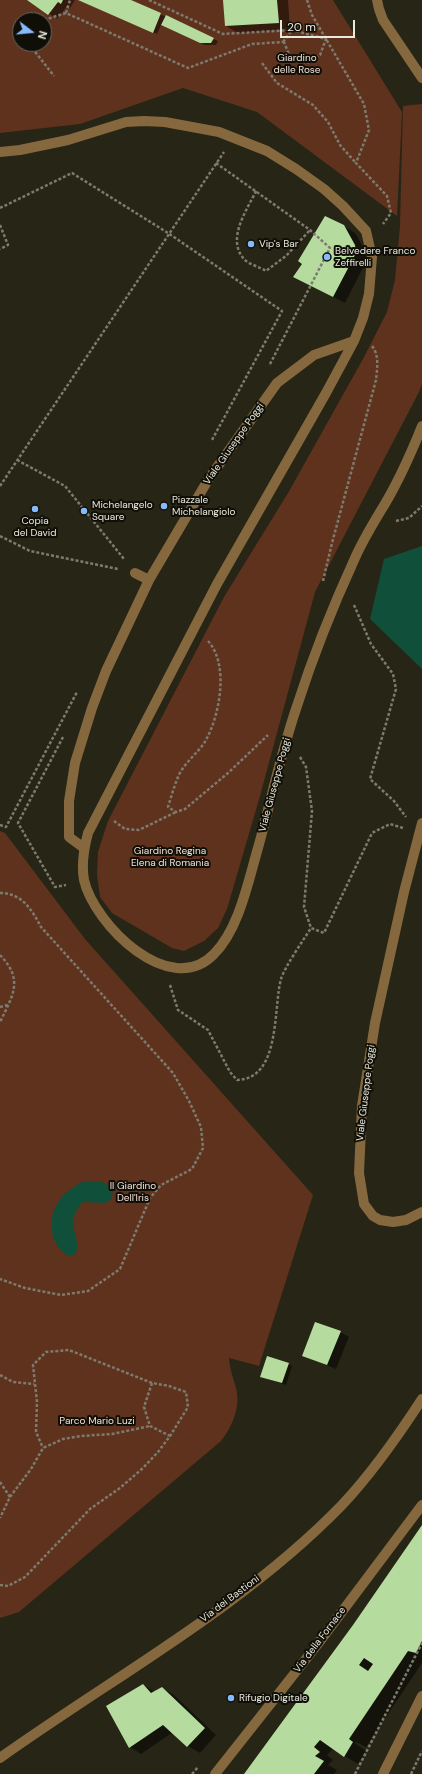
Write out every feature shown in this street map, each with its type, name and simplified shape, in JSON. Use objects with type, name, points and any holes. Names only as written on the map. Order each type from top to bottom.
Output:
[{"type":"street","points":[[378,0],[379,9],[383,20],[422,78]]},
{"type":"street","name":"Viale Giuseppe Poggi","points":[[0,152],[68,140],[126,122],[165,122],[200,127],[234,137],[267,151],[324,189],[343,206],[366,231],[372,257],[369,294],[363,318],[354,341],[191,633],[88,833],[82,865],[84,881],[91,897],[104,919],[133,950],[148,959],[163,966],[181,968],[204,962],[213,956],[230,932],[245,895],[296,707],[356,555],[408,461],[422,426]]},
{"type":"street","name":"Viale Giuseppe Poggi","points":[[84,848],[69,837],[69,800],[75,763],[92,708],[106,671],[149,580],[208,480],[277,383],[314,355],[354,341]]},
{"type":"street","points":[[135,573],[149,580]]},
{"type":"street","name":"Viale Giuseppe Poggi","points":[[422,823],[404,892],[375,1023],[362,1106],[359,1173],[364,1204],[373,1216],[380,1220],[393,1222],[406,1220],[422,1212]]},
{"type":"street","name":"Via dei Bastioni","points":[[0,1758],[138,1666],[230,1601],[281,1561],[358,1487],[401,1432],[422,1399]]},
{"type":"street","name":"Via della Fornace","points":[[215,1774],[317,1645],[422,1505]]},
{"type":"street","points":[[383,1774],[422,1696]]},
{"type":"path","points":[[66,13],[70,0]]},
{"type":"path","points":[[149,0],[223,34],[292,30],[326,39]]},
{"type":"path","points":[[306,0],[312,15],[364,104],[369,130],[356,163]]},
{"type":"path","points":[[52,17],[66,13],[188,68],[252,44],[284,42]]},
{"type":"path","points":[[284,42],[292,30]]},
{"type":"path","points":[[284,42],[290,57],[307,63],[320,55],[326,39]]},
{"type":"path","points":[[35,52],[54,76]]},
{"type":"path","points":[[262,63],[277,83],[313,105],[328,122],[340,145],[387,196],[391,213]]},
{"type":"path","points":[[0,486],[168,233],[234,137]]},
{"type":"path","points":[[216,163],[310,230],[330,248],[266,371]]},
{"type":"path","points":[[0,208],[72,173],[168,233],[282,311],[211,443]]},
{"type":"path","points":[[256,191],[241,222],[236,241],[244,259],[266,271],[286,256],[310,230]]},
{"type":"path","points":[[0,225],[8,245],[0,249]]},
{"type":"path","points":[[354,341],[368,343],[374,348],[377,354],[378,366],[376,380],[323,582],[327,595],[355,606],[371,644],[393,674],[396,688],[370,779],[394,801],[419,834]]},
{"type":"path","points":[[17,460],[65,486],[135,573]]},
{"type":"path","points":[[380,513],[395,522],[409,518],[422,506]]},
{"type":"path","points":[[0,536],[30,551],[135,573]]},
{"type":"path","points":[[191,633],[209,642],[216,653],[221,671],[221,691],[217,710],[207,739]]},
{"type":"path","points":[[0,825],[6,827],[80,687]]},
{"type":"path","points":[[55,887],[18,823],[65,733]]},
{"type":"path","points":[[99,810],[125,829],[139,830],[176,812]]},
{"type":"path","points":[[0,893],[21,899],[33,912],[41,927],[173,1073],[189,1101],[201,1127],[203,1148],[192,1169],[161,1185],[150,1198],[120,1269],[88,1291],[61,1295],[25,1288],[0,1279]]},
{"type":"path","points":[[163,966],[178,1010],[208,1030],[230,1072],[237,1080],[247,1079],[261,1070],[275,1030],[281,978],[311,928]]},
{"type":"path","points":[[0,955],[10,965],[14,979],[14,990],[0,1022]]},
{"type":"path","points":[[0,1007],[8,1004]]},
{"type":"path","points":[[0,1585],[8,1586],[25,1577],[90,1508],[120,1488],[143,1468],[170,1436],[188,1407],[186,1392],[169,1386],[152,1383],[69,1350],[46,1352],[33,1365],[37,1402],[36,1432],[43,1448]]},
{"type":"path","points":[[0,1375],[13,1382],[34,1384]]},
{"type":"path","points":[[150,1426],[144,1407],[152,1383]]},
{"type":"path","points":[[0,1518],[10,1497],[31,1469],[43,1448],[63,1439],[112,1434],[150,1426],[170,1436]]},
{"type":"path","points":[[0,1482],[10,1497]]},
{"type":"path","points":[[355,1774],[422,1643]]},
{"type":"path","points":[[411,1774],[422,1751]]},
{"type":"green space","name":"Giardino delle Rose","points":[[0,0],[333,0],[402,112],[397,216],[257,112],[183,88],[80,124],[0,133]]},
{"type":"green space","name":"Giardino Regina Elena di Romania","points":[[422,104],[422,384],[315,592],[260,796],[227,909],[218,928],[204,941],[184,951],[172,948],[112,913],[100,897],[97,875],[98,852],[108,821],[224,597],[288,493],[363,359],[387,312],[395,280],[400,226],[403,106]]},
{"type":"green space","name":"Il Giardino Dell'Iris","points":[[0,831],[5,833],[85,939],[313,1195],[259,1366],[229,1358],[236,1388],[237,1402],[232,1423],[221,1441],[19,1612],[0,1618]]},
{"type":"shaded area","points":[[422,546],[422,669],[370,619],[384,559]]},
{"type":"shaded area","points":[[84,1181],[97,1181],[105,1183],[113,1193],[110,1201],[104,1203],[83,1202],[77,1210],[73,1223],[77,1240],[76,1254],[68,1256],[61,1251],[53,1237],[53,1213],[56,1205],[63,1195]]},
{"type":"building","points":[[27,0],[63,0],[61,4],[58,2],[50,12],[44,12]]},
{"type":"building","points":[[78,0],[131,0],[161,13],[153,33]]},
{"type":"building","points":[[223,0],[277,0],[279,23],[225,26]]},
{"type":"building","points":[[166,15],[214,38],[211,43],[200,43],[161,25]]},
{"type":"building","name":"Belvedere Franco Zeffirelli","points":[[325,216],[344,225],[355,245],[356,253],[333,297],[293,277],[302,264],[298,261]]},
{"type":"building","points":[[315,1322],[341,1331],[327,1365],[302,1356]]},
{"type":"building","points":[[267,1356],[289,1363],[282,1383],[260,1377]]},
{"type":"building","points":[[422,1525],[422,1641],[416,1653],[408,1651],[349,1739],[353,1742],[344,1757],[320,1740],[314,1747],[320,1752],[315,1756],[324,1761],[314,1774],[244,1774],[353,1625]],"holes":[[[364,1658],[373,1664],[368,1671],[359,1665]]]},
{"type":"building","points":[[143,1684],[151,1693],[162,1687],[205,1728],[187,1747],[163,1725],[129,1748],[106,1706]]},
{"type":"place","name":"Vip's Bar","points":[[251,244]]},
{"type":"place","name":"Belvedere Franco Zeffirelli","points":[[327,257]]},
{"type":"place","name":"Piazzale Michelangiolo","points":[[164,506]]},
{"type":"place","name":"Copia del David","points":[[35,509]]},
{"type":"place","name":"Michelangelo Square","points":[[84,511]]},
{"type":"place","name":"Rifugio Digitale","points":[[231,1698]]},
{"type":"park label","name":"Parco Mario Luzi","points":[[97,1421]]}]
